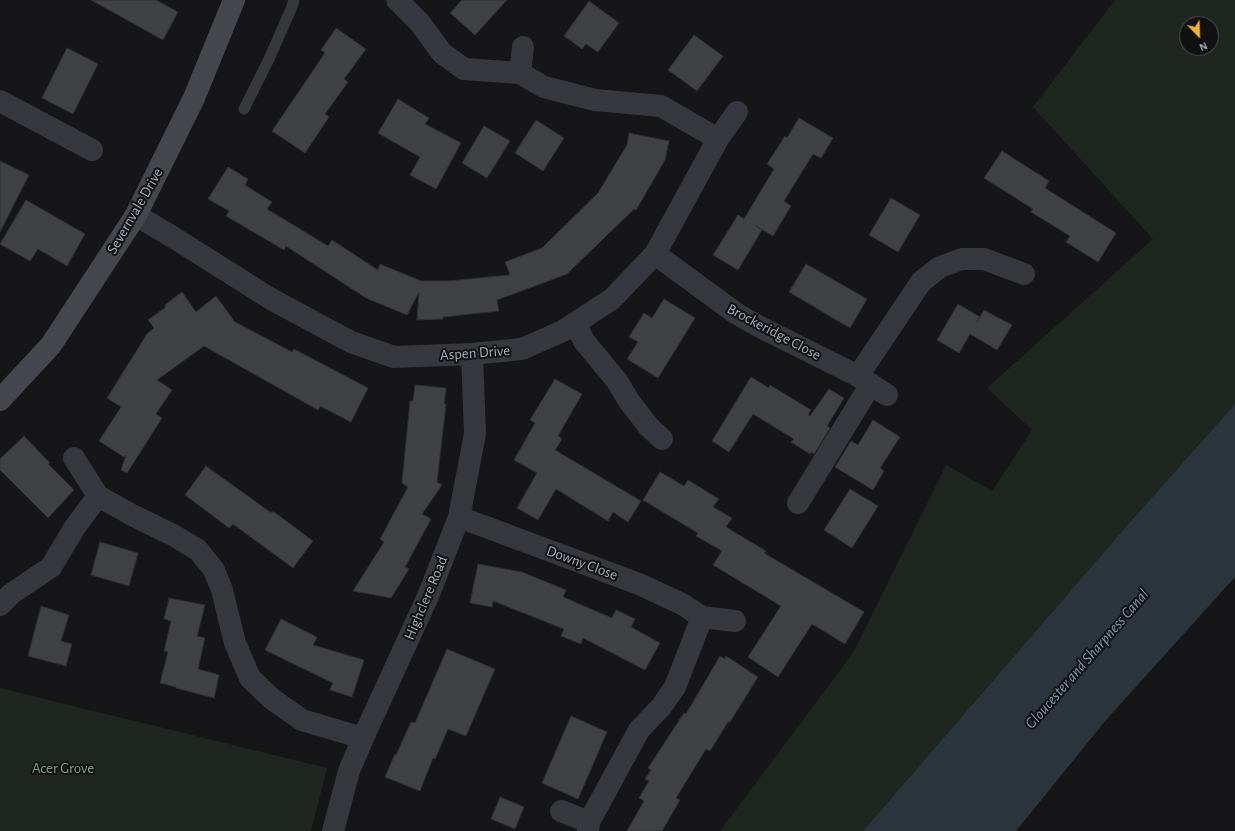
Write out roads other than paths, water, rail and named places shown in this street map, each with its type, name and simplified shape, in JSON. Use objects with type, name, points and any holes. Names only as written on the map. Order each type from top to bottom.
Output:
[{"type":"street","name":"Severnvale Drive","points":[[0,400],[51,345],[136,215],[194,98],[234,0]]},
{"type":"street","points":[[396,0],[420,23],[442,53],[464,69],[520,73],[544,87],[595,100],[661,106],[718,139]]},
{"type":"street","points":[[520,73],[524,47]]},
{"type":"street","points":[[0,101],[92,150]]},
{"type":"street","name":"Aspen Drive","points":[[136,215],[270,299],[351,342],[394,357],[472,354],[522,349],[563,331],[612,299],[655,254],[718,139],[737,112]]},
{"type":"street","name":"Brockeridge Close","points":[[655,254],[737,314],[872,385]]},
{"type":"street","points":[[798,503],[872,385],[921,282],[940,267],[962,259],[984,259],[1024,274]]},
{"type":"street","points":[[575,323],[584,341],[617,380],[629,401],[649,427],[662,439]]},
{"type":"street","name":"Highclere Road","points":[[334,831],[349,771],[429,594],[459,517],[475,434],[472,354]]},
{"type":"street","points":[[74,458],[98,496],[173,535],[198,550],[214,570],[222,590],[235,643],[250,678],[272,699],[302,720],[363,738]]},
{"type":"street","points":[[0,605],[11,594],[51,568],[75,527],[98,496]]},
{"type":"street","name":"Downy Close","points":[[459,517],[639,584],[682,604],[702,617],[734,621]]},
{"type":"street","points":[[562,811],[589,826],[639,730],[661,707],[675,687],[702,617]]},
{"type":"lane","points":[[244,109],[292,9],[294,0]]},
{"type":"water","name":"Gloucester and Sharpness Canal","points":[[1235,404],[1235,577],[1106,720],[1016,831],[863,831],[1131,521]]},
{"type":"park label","name":"Acer Grove","points":[[63,768]]}]
